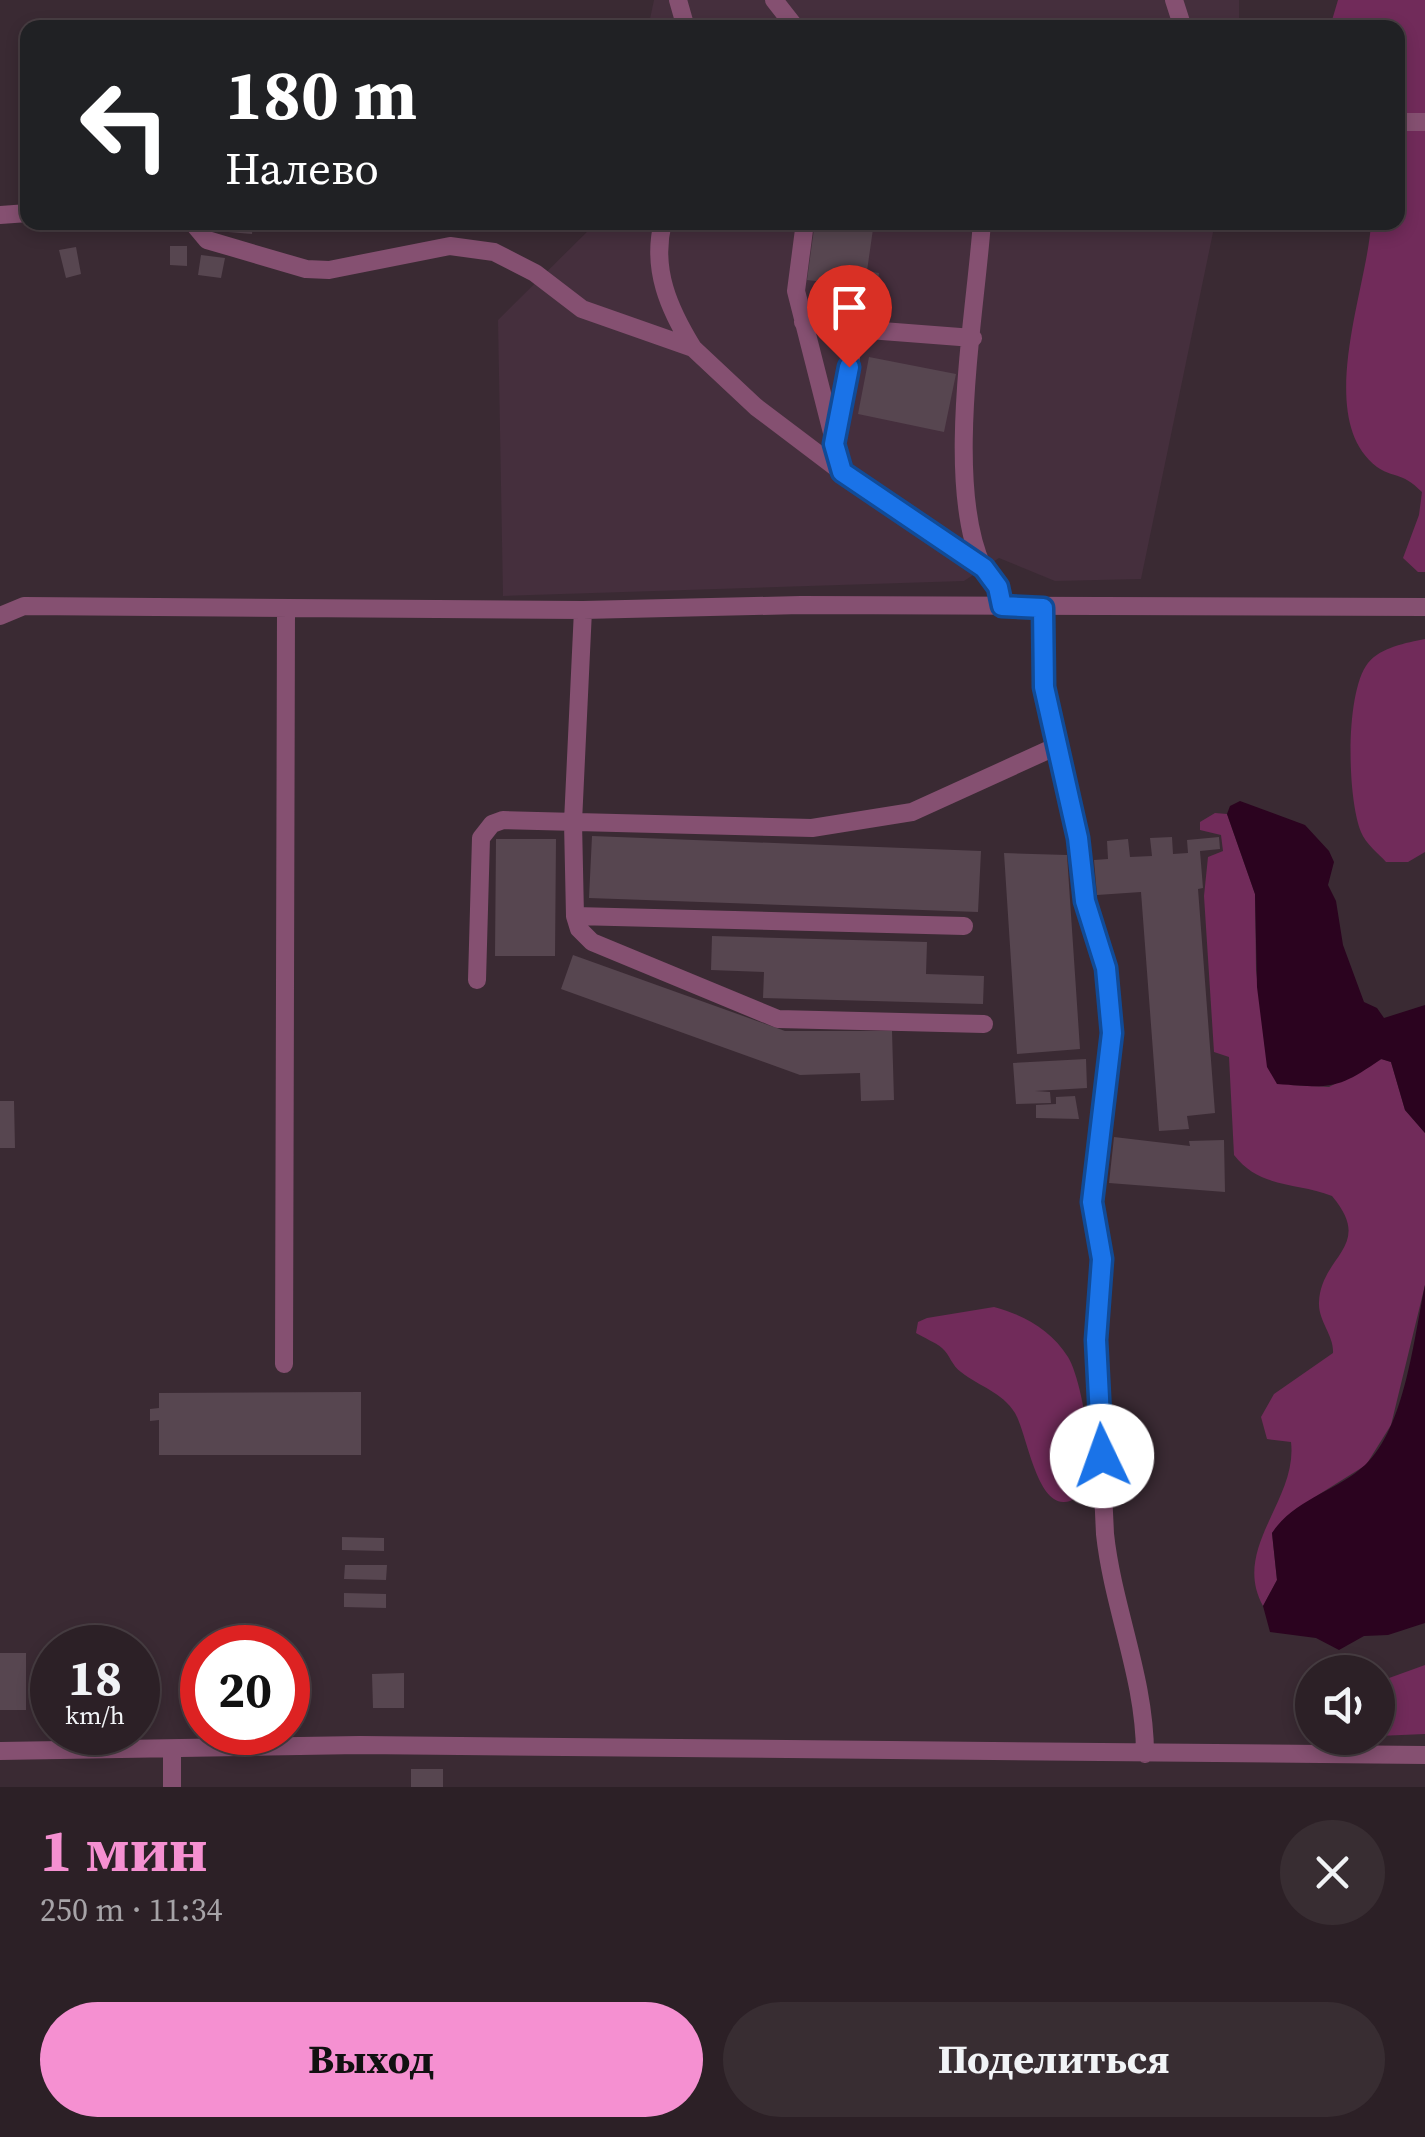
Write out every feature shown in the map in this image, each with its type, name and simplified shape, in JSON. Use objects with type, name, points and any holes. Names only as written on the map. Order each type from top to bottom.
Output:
[{"type":"lane","points":[[774,0],[790,20]]},
{"type":"lane","points":[[199,230],[207,240],[306,268],[329,270],[450,246],[494,252],[534,274],[582,309],[693,348]]},
{"type":"lane","points":[[662,230],[657,257],[661,278],[693,348],[756,407],[842,472],[984,568]]},
{"type":"lane","points":[[804,230],[796,282],[842,472]]},
{"type":"lane","points":[[981,230],[963,482],[970,532],[984,568],[998,587],[1002,606]]},
{"type":"lane","points":[[803,322],[973,338]]},
{"type":"lane","points":[[834,444],[856,329]]},
{"type":"lane","points":[[0,616],[24,606],[286,610],[1425,607]]},
{"type":"lane","points":[[1043,608],[1041,665],[1078,838],[1085,901],[1106,968],[1112,1033],[1092,1202],[1102,1259],[1096,1340],[1108,1565],[1142,1694],[1145,1754]]},
{"type":"lane","points":[[284,1364],[286,610]]},
{"type":"lane","points":[[583,610],[573,822],[575,916],[592,942],[778,1019],[984,1024]]},
{"type":"lane","points":[[477,980],[485,830],[503,820],[812,828],[912,812],[1057,746]]},
{"type":"lane","points":[[575,916],[964,926]]},
{"type":"lane","points":[[0,1751],[360,1744],[1425,1755]]},
{"type":"lane","points":[[172,1749],[172,1787]]},
{"type":"shaded area","points":[[654,0],[1239,0],[1239,20],[650,20]]},
{"type":"shaded area","points":[[1338,0],[1425,0],[1425,572],[1418,572],[1403,558],[1419,515],[1422,492],[1377,467],[1358,445],[1349,417],[1346,385],[1370,230],[1405,230],[1405,20],[1332,20]]},
{"type":"shaded area","points":[[589,230],[1214,230],[1141,579],[1055,581],[999,558],[964,581],[503,596],[498,320]]},
{"type":"shaded area","points":[[1425,639],[1425,852],[1408,862],[1386,862],[1363,836],[1356,816],[1351,771],[1355,697],[1373,658],[1394,646]]},
{"type":"shaded area","points":[[1240,801],[1305,825],[1329,851],[1334,862],[1328,885],[1336,901],[1343,945],[1364,1002],[1377,1008],[1384,1018],[1425,1005],[1425,1133],[1405,1110],[1391,1062],[1381,1059],[1354,1077],[1322,1086],[1277,1084],[1267,1067],[1257,987],[1255,894],[1227,814],[1230,806]]},
{"type":"shaded area","points":[[1215,813],[1227,814],[1255,894],[1256,970],[1265,1047],[1291,1085],[1329,1087],[1382,1059],[1391,1062],[1405,1110],[1425,1133],[1425,1285],[1391,1425],[1366,1465],[1318,1495],[1272,1533],[1277,1580],[1263,1606],[1255,1585],[1255,1564],[1285,1484],[1291,1442],[1267,1439],[1261,1417],[1274,1394],[1333,1353],[1319,1302],[1322,1286],[1347,1240],[1348,1227],[1332,1196],[1255,1174],[1234,1155],[1229,1057],[1214,1052],[1204,896],[1208,857],[1223,851],[1221,835],[1200,830],[1200,822]]},
{"type":"shaded area","points":[[1425,1285],[1425,1623],[1388,1635],[1364,1636],[1339,1650],[1316,1638],[1270,1632],[1263,1606],[1277,1580],[1272,1533],[1304,1503],[1354,1474],[1379,1449],[1406,1381]]},
{"type":"shaded area","points":[[994,1307],[1016,1314],[1045,1331],[1061,1347],[1074,1370],[1084,1413],[1088,1462],[1077,1496],[1064,1502],[1054,1499],[1039,1480],[1010,1406],[958,1370],[942,1348],[916,1333],[918,1322],[927,1318]]},
{"type":"shaded area","points":[[1425,1665],[1425,1734],[1395,1735],[1395,1676]]},
{"type":"building","points":[[228,230],[252,230],[252,234]]},
{"type":"building","points":[[814,230],[873,230],[867,271],[879,273],[877,289],[807,280]]},
{"type":"building","points":[[170,246],[187,246],[187,266],[170,265]]},
{"type":"building","points":[[76,247],[81,274],[66,278],[59,250]]},
{"type":"building","points":[[201,255],[225,258],[221,278],[198,275]]},
{"type":"building","points":[[869,357],[956,374],[944,432],[858,414]]},
{"type":"building","points":[[592,836],[981,851],[978,912],[589,898]]},
{"type":"building","points":[[1172,837],[1173,854],[1188,853],[1187,840],[1219,837],[1220,849],[1200,851],[1203,888],[1198,889],[1215,1113],[1187,1116],[1189,1129],[1159,1131],[1141,892],[1097,895],[1094,860],[1108,859],[1107,841],[1128,839],[1130,857],[1152,856],[1150,838]]},
{"type":"building","points":[[496,839],[556,839],[555,956],[495,956]]},
{"type":"building","points":[[1004,853],[1067,855],[1080,1049],[1017,1054]]},
{"type":"building","points":[[712,936],[927,942],[926,974],[984,976],[983,1004],[763,998],[764,972],[711,970]]},
{"type":"building","points":[[573,955],[785,1031],[892,1031],[894,1100],[861,1101],[860,1073],[800,1075],[561,989]]},
{"type":"building","points":[[1086,1059],[1087,1088],[1035,1091],[1050,1092],[1051,1103],[1016,1104],[1013,1063]]},
{"type":"building","points":[[1075,1096],[1079,1119],[1036,1118],[1036,1105],[1056,1104],[1056,1097]]},
{"type":"building","points":[[0,1101],[14,1101],[15,1148],[0,1148]]},
{"type":"building","points":[[1114,1137],[1190,1146],[1189,1141],[1224,1140],[1225,1192],[1109,1183]]},
{"type":"building","points":[[361,1392],[361,1455],[159,1455],[159,1420],[150,1421],[150,1409],[159,1408],[159,1393]]},
{"type":"building","points":[[342,1537],[384,1538],[384,1551],[342,1550]]},
{"type":"building","points":[[345,1565],[387,1565],[386,1580],[344,1579]]},
{"type":"building","points":[[344,1593],[386,1594],[386,1608],[344,1607]]},
{"type":"building","points":[[0,1653],[26,1653],[26,1710],[0,1710]]},
{"type":"building","points":[[404,1673],[404,1708],[373,1708],[372,1674]]},
{"type":"building","points":[[411,1769],[443,1769],[443,1787],[411,1787]]},
{"type":"route","points":[[849,367],[834,444],[842,472],[984,568],[998,587],[1002,606],[1043,608],[1044,687],[1078,838],[1085,901],[1106,968],[1112,1033],[1092,1202],[1102,1259],[1096,1340],[1102,1456]]}]
